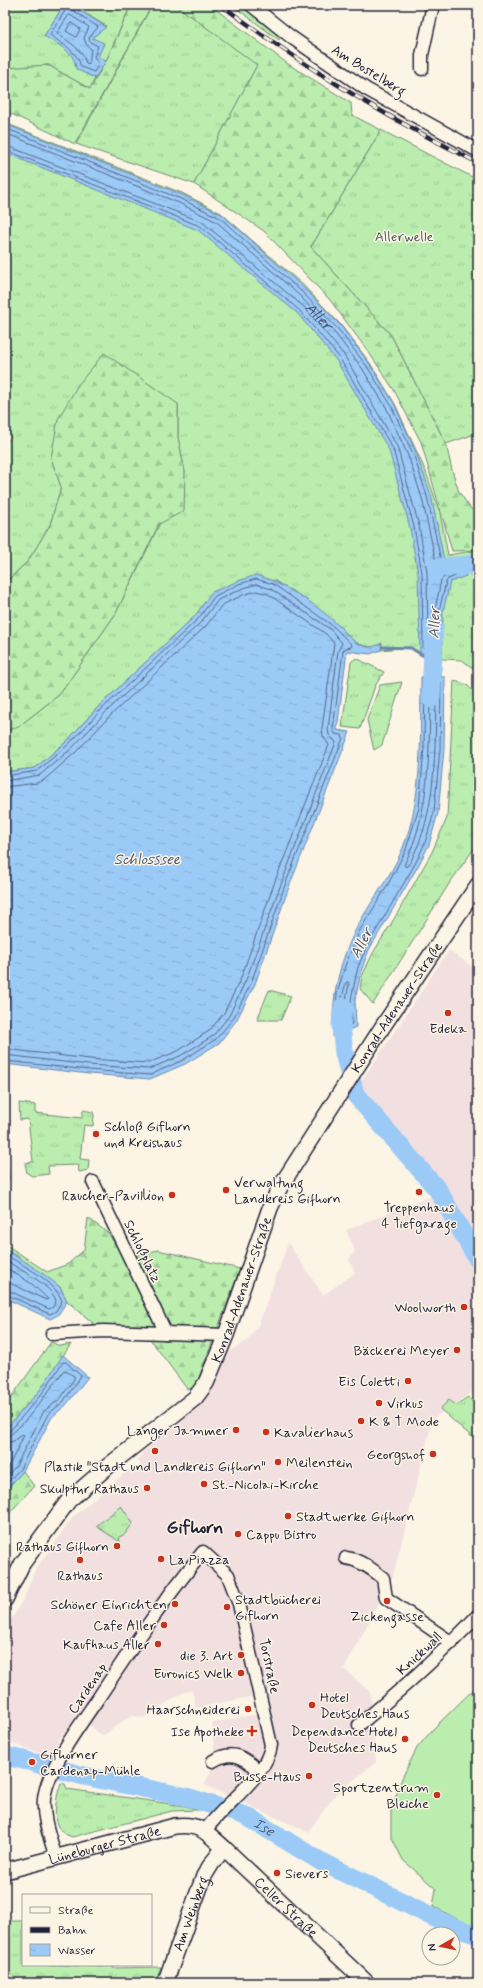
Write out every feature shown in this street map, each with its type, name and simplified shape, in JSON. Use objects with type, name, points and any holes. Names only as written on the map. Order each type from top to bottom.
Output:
[{"type":"street","name":"Am Bostelberg","points":[[251,5],[291,37],[366,89],[478,151]]},
{"type":"street","points":[[422,69],[422,54],[433,5]]},
{"type":"street","name":"Konrad-Adenauer-Straße","points":[[5,1599],[22,1564],[69,1500],[107,1467],[195,1398],[206,1383],[226,1334],[270,1208],[280,1187],[354,1072],[477,890]]},
{"type":"street","name":"Schloßplatz","points":[[93,1182],[166,1334]]},
{"type":"street","points":[[52,1334],[103,1331],[166,1334],[226,1334]]},
{"type":"street","name":"Cardenap","points":[[56,1858],[44,1809],[44,1798],[49,1782],[78,1729],[172,1589],[203,1552]]},
{"type":"street","name":"Torstraße","points":[[203,1552],[228,1575],[245,1625],[271,1745],[267,1762],[209,1825]]},
{"type":"street","points":[[346,1558],[354,1559],[373,1570],[383,1578],[386,1598],[452,1643]]},
{"type":"street","name":"Knickwall","points":[[359,1725],[452,1643],[478,1615]]},
{"type":"street","points":[[213,1761],[220,1756],[235,1755],[250,1762],[259,1772]]},
{"type":"street","name":"Lüneburger Straße","points":[[5,1871],[175,1826],[209,1825]]},
{"type":"street","name":"Celler Straße","points":[[209,1825],[224,1848],[367,1983]]},
{"type":"street","name":"Am Weinberg","points":[[165,1983],[204,1876],[224,1848]]},
{"type":"shaded area","points":[[449,950],[478,971],[478,1388],[433,1419],[393,1576],[344,1669],[370,1692],[376,1762],[335,1795],[308,1832],[204,1785],[215,1763],[212,1723],[258,1714],[255,1696],[196,1708],[192,1691],[184,1692],[143,1718],[131,1715],[103,1736],[80,1718],[59,1739],[52,1758],[5,1741],[5,1630],[24,1598],[35,1570],[74,1516],[133,1466],[139,1468],[140,1463],[137,1461],[143,1452],[181,1422],[207,1395],[219,1375],[228,1352],[247,1341],[258,1326],[288,1243],[323,1295],[355,1273],[349,1259],[355,1251],[346,1230],[437,1194],[460,1237],[469,1232],[445,1189],[356,1089]]},
{"type":"green space","points":[[5,5],[64,5],[44,36],[60,45],[70,53],[76,63],[77,69],[95,78],[90,89],[48,65],[5,69]]},
{"type":"green space","points":[[71,5],[126,5],[129,9],[106,61],[97,57],[92,38],[106,26]]},
{"type":"green space","points":[[126,5],[152,5],[75,144],[5,111],[5,68],[48,65],[90,89],[106,61],[129,10]]},
{"type":"green space","points":[[152,5],[176,5],[258,64],[194,184],[76,144]]},
{"type":"green space","points":[[176,5],[210,5],[288,64],[351,103],[352,115],[381,130],[311,247],[391,335],[446,444],[459,492],[471,509],[478,513],[478,550],[452,551],[421,442],[394,390],[370,354],[330,300],[264,231],[194,184],[257,65]]},
{"type":"green space","points":[[232,5],[244,5],[281,35],[279,40]]},
{"type":"green space","points":[[5,123],[182,193],[221,213],[303,285],[340,324],[370,363],[395,404],[426,472],[440,513],[448,555],[478,550],[478,672],[462,660],[425,658],[410,647],[381,650],[382,643],[374,647],[364,646],[355,642],[336,623],[274,580],[212,592],[195,616],[99,706],[66,742],[35,768],[5,772],[5,731],[18,727],[60,694],[116,613],[185,472],[178,437],[178,404],[51,458],[61,487],[50,525],[28,561],[5,583],[5,445],[11,437],[5,431]]},
{"type":"green space","name":"Allerwelle","points":[[381,130],[478,180],[478,433],[446,444],[391,335],[311,247]]},
{"type":"green space","points":[[104,353],[178,404],[178,437],[185,472],[184,511],[159,524],[116,613],[60,694],[18,727],[5,731],[5,583],[28,561],[50,525],[61,487],[51,458],[58,419],[78,385]]},
{"type":"green space","points":[[356,658],[384,672],[375,686],[360,729],[342,727],[351,662]]},
{"type":"green space","points":[[454,681],[466,684],[478,696],[478,843],[449,884],[373,1004],[360,989],[362,976],[373,953],[432,852],[447,818]]},
{"type":"green space","points":[[402,682],[382,745],[374,750],[367,720],[380,685]]},
{"type":"green space","points":[[269,990],[291,996],[281,1020],[257,1020]]},
{"type":"green space","points":[[19,1103],[35,1105],[35,1113],[82,1118],[83,1110],[93,1112],[93,1126],[84,1125],[80,1159],[89,1160],[88,1170],[79,1172],[78,1165],[48,1166],[49,1174],[32,1176],[27,1173],[25,1163],[33,1162],[28,1119],[20,1120]]},
{"type":"green space","points":[[5,1143],[9,1179],[5,1180]]},
{"type":"green space","points":[[88,1218],[108,1233],[124,1258],[158,1250],[240,1269],[195,1388],[187,1389],[142,1328],[87,1328],[93,1323],[67,1301],[60,1287],[5,1249],[5,1244],[47,1272],[68,1264],[84,1250]]},
{"type":"green space","points":[[51,1342],[60,1346],[71,1344],[40,1390],[5,1430],[5,1406]]},
{"type":"green space","points":[[468,1397],[478,1408],[478,1436],[472,1437],[440,1409],[449,1400],[456,1405]]},
{"type":"green space","points":[[23,1471],[34,1486],[5,1518],[5,1491]]},
{"type":"green space","points":[[121,1506],[133,1523],[125,1534],[119,1537],[120,1542],[96,1526]]},
{"type":"green space","name":"Sportzentrum Bleiche","points":[[478,1685],[478,1925],[467,1924],[433,1906],[436,1889],[403,1860],[391,1836],[391,1811],[402,1778],[417,1748],[433,1729]]},
{"type":"green space","points":[[61,1783],[65,1784],[67,1789],[185,1806],[197,1810],[172,1811],[72,1837],[60,1828],[57,1821],[56,1806]]},
{"type":"green space","points":[[5,1921],[22,1921],[22,1966],[112,1966],[113,1968],[161,1967],[155,1983],[5,1983]]},
{"type":"water","points":[[64,5],[71,5],[106,27],[92,38],[104,43],[98,57],[106,61],[95,78],[76,69],[73,58],[69,53],[60,45],[44,36]]},
{"type":"water","points":[[5,124],[183,195],[223,215],[305,289],[341,326],[369,363],[394,403],[417,455],[431,495],[444,560],[461,560],[466,576],[450,582],[443,612],[442,653],[420,653],[418,574],[410,528],[389,450],[336,360],[297,313],[198,230],[5,153]]},
{"type":"water","name":"Schlosssee","points":[[256,575],[277,583],[298,594],[339,626],[352,640],[367,647],[376,646],[382,643],[381,650],[370,654],[347,651],[337,730],[350,732],[289,887],[255,984],[236,1021],[219,1043],[185,1064],[150,1079],[89,1074],[5,1064],[5,772],[35,768],[66,742],[99,706],[195,616],[212,592]]},
{"type":"water","points":[[426,672],[441,672],[441,677],[445,677],[444,749],[438,813],[429,845],[369,950],[362,968],[355,1000],[356,1027],[333,1037],[333,1008],[337,981],[345,955],[356,929],[397,860],[409,829],[414,808],[419,765],[421,677],[425,676]]},
{"type":"water","points":[[5,1249],[41,1272],[60,1287],[67,1301],[58,1315],[50,1319],[5,1298]]},
{"type":"water","points":[[63,1355],[88,1377],[66,1405],[52,1417],[23,1471],[5,1491],[5,1430],[40,1390]]},
{"type":"waterway","points":[[437,568],[478,564]]},
{"type":"waterway","name":"Aller","points":[[431,698],[434,627]]},
{"type":"waterway","points":[[382,647],[411,648],[422,655],[433,657]]},
{"type":"waterway","name":"Aller","points":[[343,1007],[341,1025],[344,1053],[355,1094],[438,1190],[478,1260]]},
{"type":"waterway","name":"Ise","points":[[5,1756],[28,1761]]},
{"type":"waterway","name":"Ise","points":[[35,1763],[84,1776],[187,1797],[246,1816],[320,1861],[453,1927],[478,1935]]},
{"type":"railway","points":[[221,5],[260,33],[360,99],[405,125],[478,163]]},
{"type":"place","name":"Edeka","points":[[448,1013]]},
{"type":"place","name":"Schloß Gifhorn und Kreishaus","points":[[96,1134]]},
{"type":"place","name":"Verwaltung Landkreis Gifhorn","points":[[226,1190]]},
{"type":"place","name":"Treppenhaus 4 Tiefgarage","points":[[419,1192]]},
{"type":"place","name":"Raucher-Pavillion","points":[[172,1195]]},
{"type":"place","name":"Woolworth","points":[[464,1307]]},
{"type":"place","name":"Bäckerei Meyer","points":[[457,1350]]},
{"type":"place","name":"Eis Coletti","points":[[408,1381]]},
{"type":"place","name":"Virkus","points":[[379,1403]]},
{"type":"place","name":"K & T Mode","points":[[361,1421]]},
{"type":"place","name":"Langer Jammer","points":[[236,1430]]},
{"type":"place","name":"Kavalierhaus","points":[[266,1432]]},
{"type":"place","name":"Plastik \"Stadt und Landkreis Gifhorn\"","points":[[155,1451]]},
{"type":"place","name":"Georgshof","points":[[433,1454]]},
{"type":"place","name":"Meilenstein","points":[[278,1462]]},
{"type":"place","name":"St.-Nicolai-Kirche","points":[[204,1484]]},
{"type":"place","name":"Skulptur Rathaus","points":[[147,1488]]},
{"type":"place","name":"Stadtwerke Gifhorn","points":[[288,1516]]},
{"type":"place","name":"Cappu Bistro","points":[[238,1534]]},
{"type":"place","name":"Rathaus Gifhorn","points":[[117,1546]]},
{"type":"place","name":"La Piazza","points":[[161,1559]]},
{"type":"place","name":"Rathaus","points":[[80,1560]]},
{"type":"place","name":"Zickengasse","points":[[387,1601]]},
{"type":"place","name":"Schöner Einrichten","points":[[175,1604]]},
{"type":"place","name":"Stadtbücherei Gifhorn","points":[[227,1607]]},
{"type":"place","name":"Cafe Aller","points":[[164,1625]]},
{"type":"place","name":"Kaufhaus Aller","points":[[158,1644]]},
{"type":"place","name":"die 3. Art","points":[[241,1655]]},
{"type":"place","name":"Euronics Welk","points":[[241,1673]]},
{"type":"place","name":"Hotel Deutsches Haus","points":[[312,1705]]},
{"type":"place","name":"Haarschneiderei","points":[[248,1709]]},
{"type":"place","name":"Ise Apotheke","points":[[252,1731]]},
{"type":"place","name":"Dependance Hotel Deutsches Haus","points":[[405,1739]]},
{"type":"place","name":"Gifhorner Cardenap-Mühle","points":[[32,1762]]},
{"type":"place","name":"Busse-Haus","points":[[309,1776]]},
{"type":"place","name":"Sportzentrum Bleiche","points":[[437,1795]]},
{"type":"place","name":"Sievers","points":[[277,1873]]},
{"type":"district","name":"Gifhorn","points":[[195,1527]]}]
